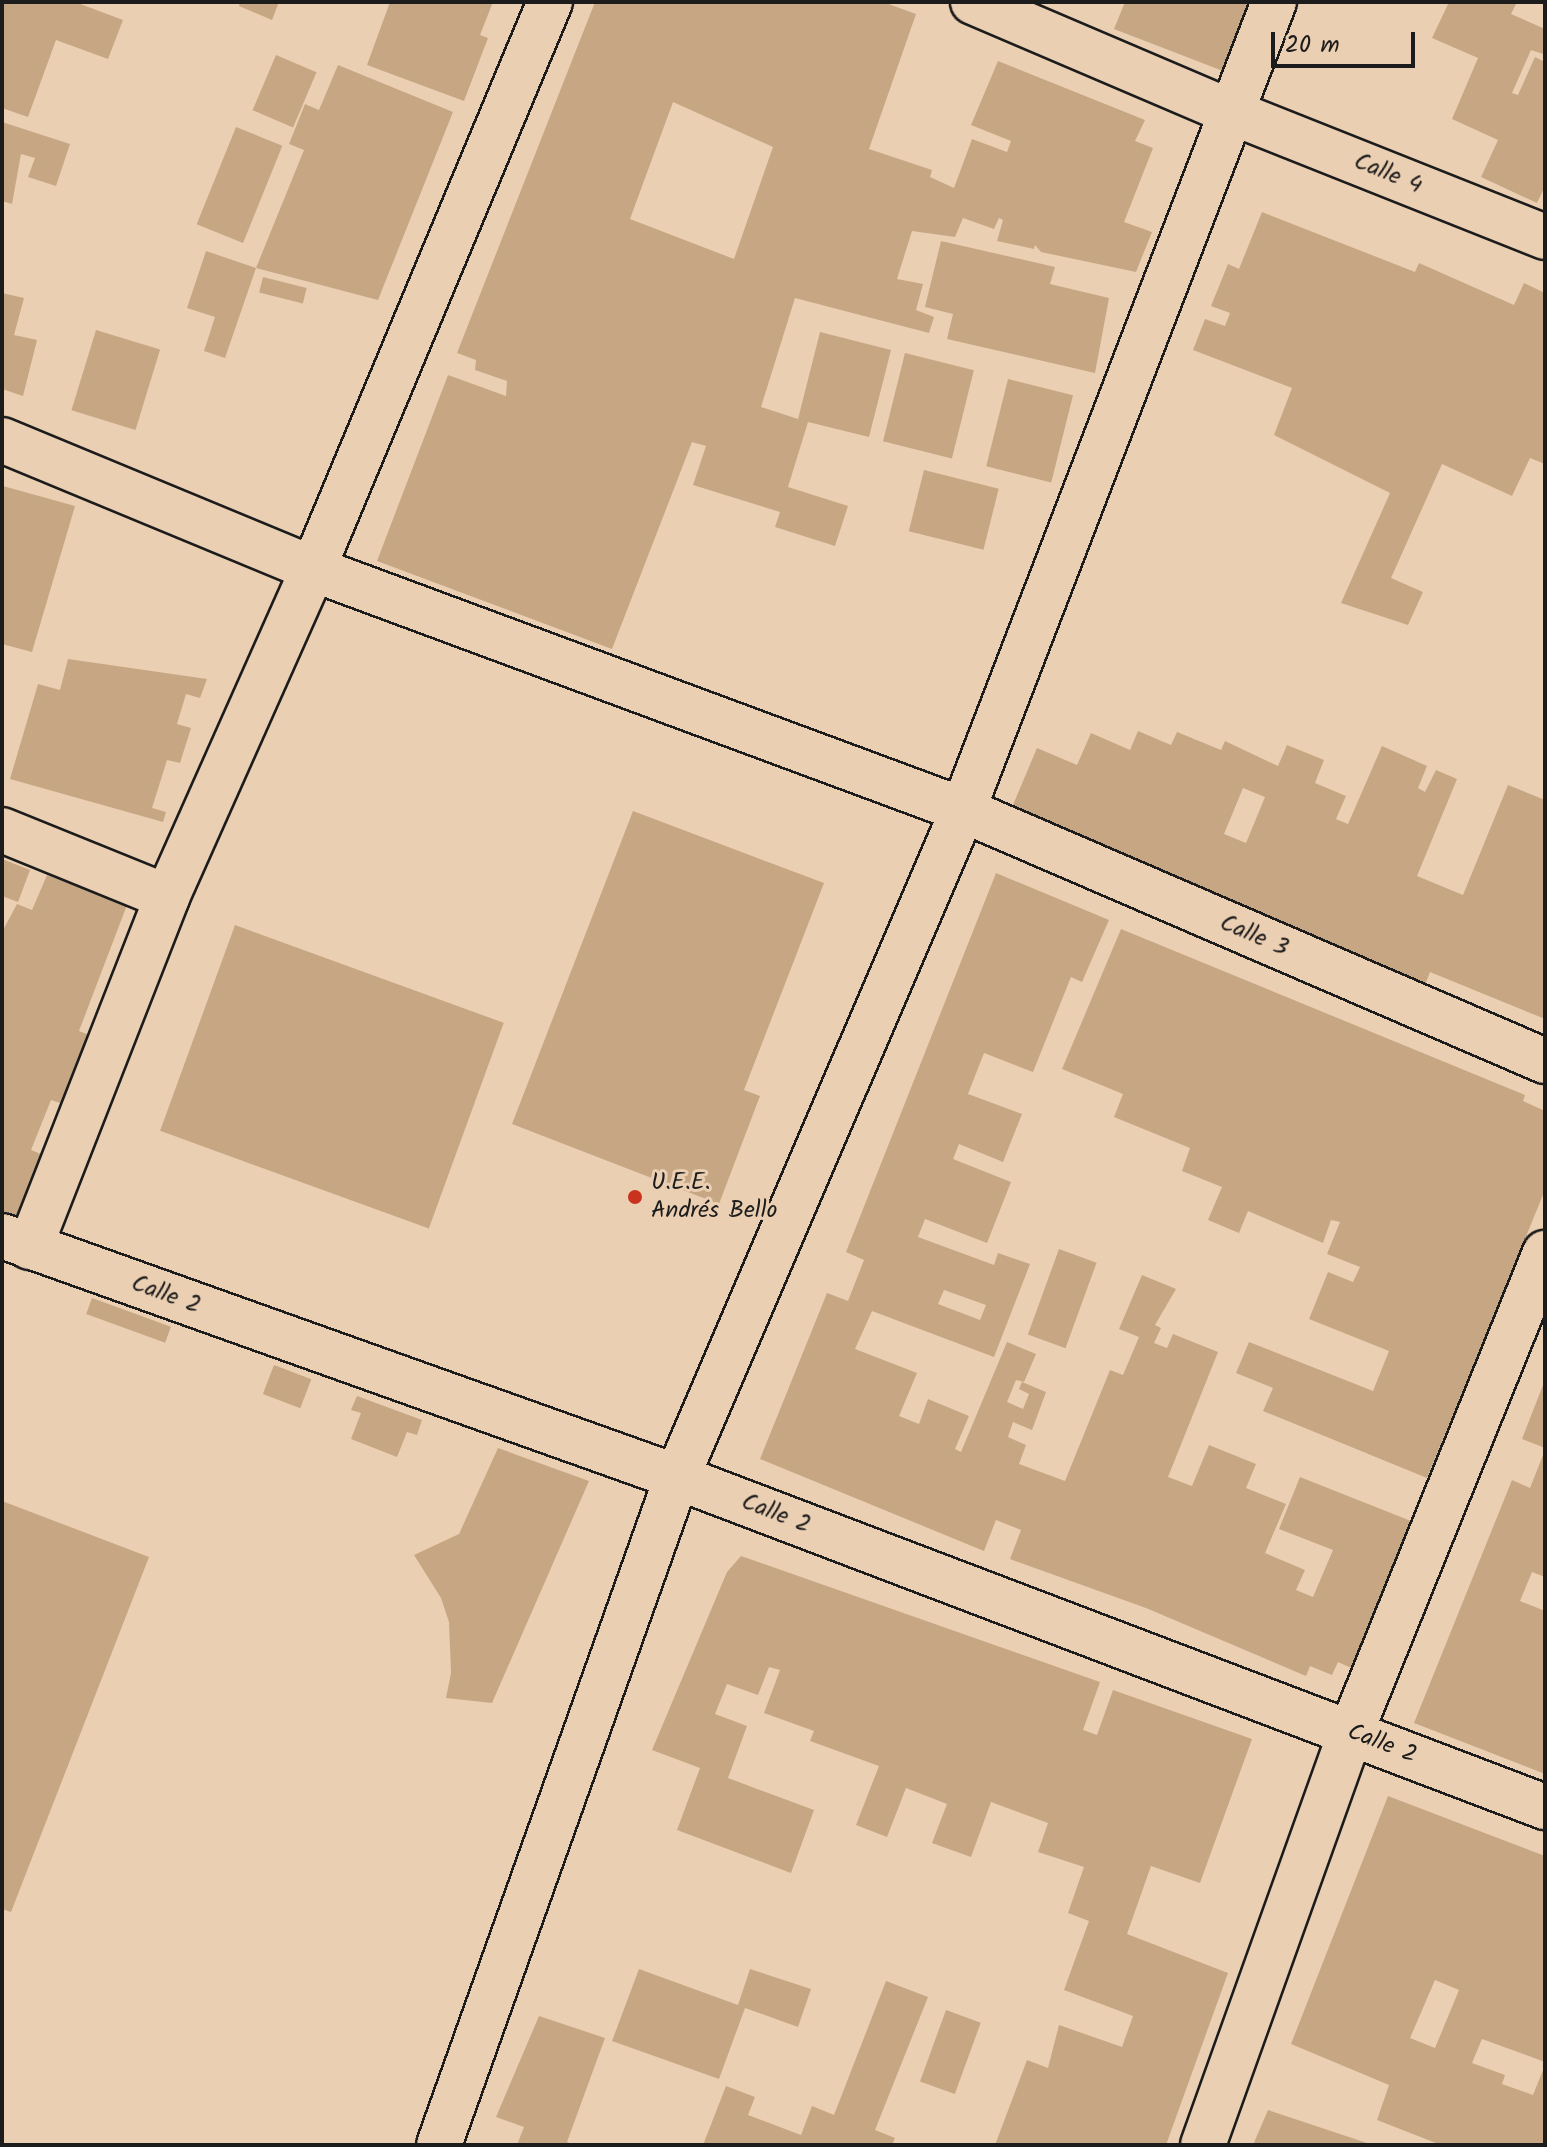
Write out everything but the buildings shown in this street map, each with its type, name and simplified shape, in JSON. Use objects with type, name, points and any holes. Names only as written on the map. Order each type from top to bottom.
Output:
[{"type":"street","points":[[16,1242],[313,569],[550,2]]},
{"type":"street","name":"Calle 4","points":[[973,2],[1231,112],[1545,237]]},
{"type":"street","points":[[439,2145],[677,1477],[963,810],[1274,2]]},
{"type":"street","name":"Calle 3","points":[[2,440],[313,569],[963,810],[1545,1061]]},
{"type":"street","points":[[2,830],[167,897]]},
{"type":"street","name":"Calle 2","points":[[16,1242],[677,1477],[1545,1807]]},
{"type":"street","points":[[1203,2145],[1351,1732],[1545,1253]]},
{"type":"place","name":"U.E.E. Andrés Bello","points":[[635,1197]]}]
